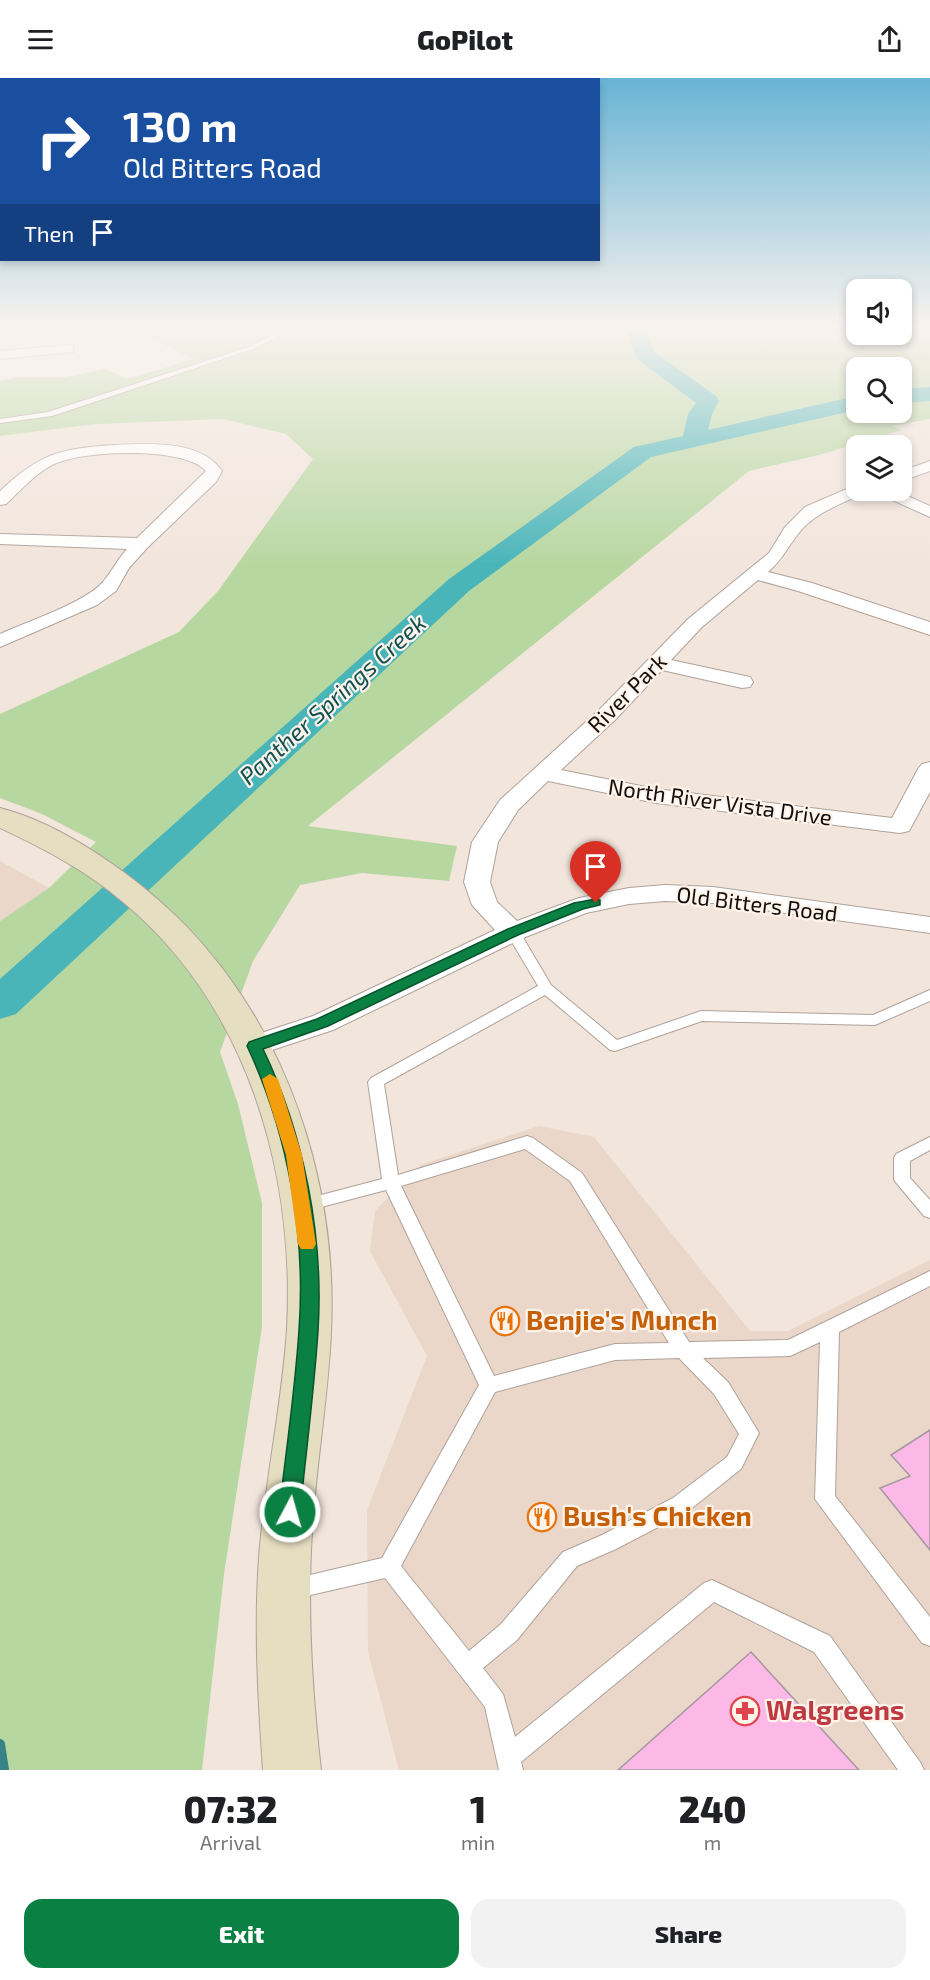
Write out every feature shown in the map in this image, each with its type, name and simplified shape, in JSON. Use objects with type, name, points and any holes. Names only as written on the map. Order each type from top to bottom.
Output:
[{"type":"main road","points":[[0,816],[71,852],[104,872],[151,909],[194,953],[231,1004],[273,1084],[291,1145],[307,1236],[309,1329],[285,1558],[284,1591],[285,1700],[292,1770]]},
{"type":"street","points":[[0,500],[42,464],[63,455],[159,449],[192,453],[213,464],[214,471],[210,479],[141,544],[121,566],[109,586],[90,601],[0,641]]},
{"type":"street","points":[[912,472],[930,466]]},
{"type":"street","name":"River Park","points":[[513,932],[485,905],[477,882],[485,842],[509,805],[607,715],[695,623],[776,556],[791,531],[811,511],[846,495]]},
{"type":"street","points":[[904,501],[930,512]]},
{"type":"street","points":[[0,539],[141,544]]},
{"type":"street","points":[[755,574],[806,587],[930,629]]},
{"type":"street","points":[[659,663],[742,682]]},
{"type":"street","name":"North River Vista Drive","points":[[542,773],[656,796],[900,826],[930,769]]},
{"type":"street","name":"Old Bitters Road","points":[[254,1046],[322,1023],[513,932],[579,906],[629,896],[665,893],[713,895],[930,925]]},
{"type":"lane","points":[[0,422],[49,414],[70,407]]},
{"type":"lane","points":[[513,932],[546,987],[615,1046],[701,1016],[875,1020],[930,995]]},
{"type":"lane","points":[[489,1385],[391,1183],[376,1082],[546,987]]},
{"type":"lane","points":[[302,1206],[391,1183],[527,1142],[576,1177],[684,1351],[722,1388],[750,1433],[734,1463],[680,1505],[609,1542],[570,1559],[509,1632],[467,1666]]},
{"type":"lane","points":[[930,1143],[902,1158],[902,1179],[930,1211]]},
{"type":"lane","points":[[284,1591],[389,1567],[489,1385],[615,1352],[790,1348],[930,1278]]},
{"type":"lane","points":[[830,1328],[825,1499],[930,1635]]},
{"type":"lane","points":[[389,1567],[495,1702],[510,1764],[712,1590],[822,1644],[912,1770]]},
{"type":"shaded area","points":[[0,861],[49,888],[0,921]]},
{"type":"shaded area","points":[[539,1126],[594,1137],[750,1331],[788,1331],[930,1260],[930,1770],[399,1770],[368,1652],[367,1510],[427,1356],[370,1251],[375,1211],[420,1165]]},
{"type":"green space","points":[[0,407],[846,407],[846,423],[908,423],[892,426],[902,430],[885,435],[846,435],[846,447],[749,471],[308,826],[457,846],[449,881],[362,873],[300,885],[253,961],[220,1052],[238,1104],[262,1203],[262,1327],[224,1574],[202,1770],[0,1770],[0,921],[49,888],[96,842],[42,814],[0,798],[0,714],[179,632],[218,591],[313,459],[286,434],[223,419],[95,424],[0,436]]},
{"type":"green space","points":[[912,407],[930,407],[930,419],[912,422]]},
{"type":"building","points":[[930,1430],[930,1550],[880,1488],[910,1476],[891,1455]]},
{"type":"building","name":"Walgreens","points":[[751,1652],[859,1770],[618,1770]]},
{"type":"waterway","name":"Panther Springs Creek","points":[[694,439],[700,414],[704,407]]},
{"type":"waterway","name":"Panther Springs Creek","points":[[0,1004],[459,585],[643,452],[839,407]]},
{"type":"waterway","points":[[0,1744],[4,1770]]},
{"type":"slow traffic","points":[[270,1079],[294,1155],[307,1244]]},
{"type":"place","name":"Benjie's Munch","points":[[505,1321]]},
{"type":"place","name":"Bush's Chicken","points":[[542,1517]]},
{"type":"place","name":"Walgreens","points":[[745,1711]]},
{"type":"route","points":[[290,1512],[309,1329],[307,1236],[294,1155],[273,1084],[254,1046],[322,1023],[513,932],[579,906],[596,903]]}]
